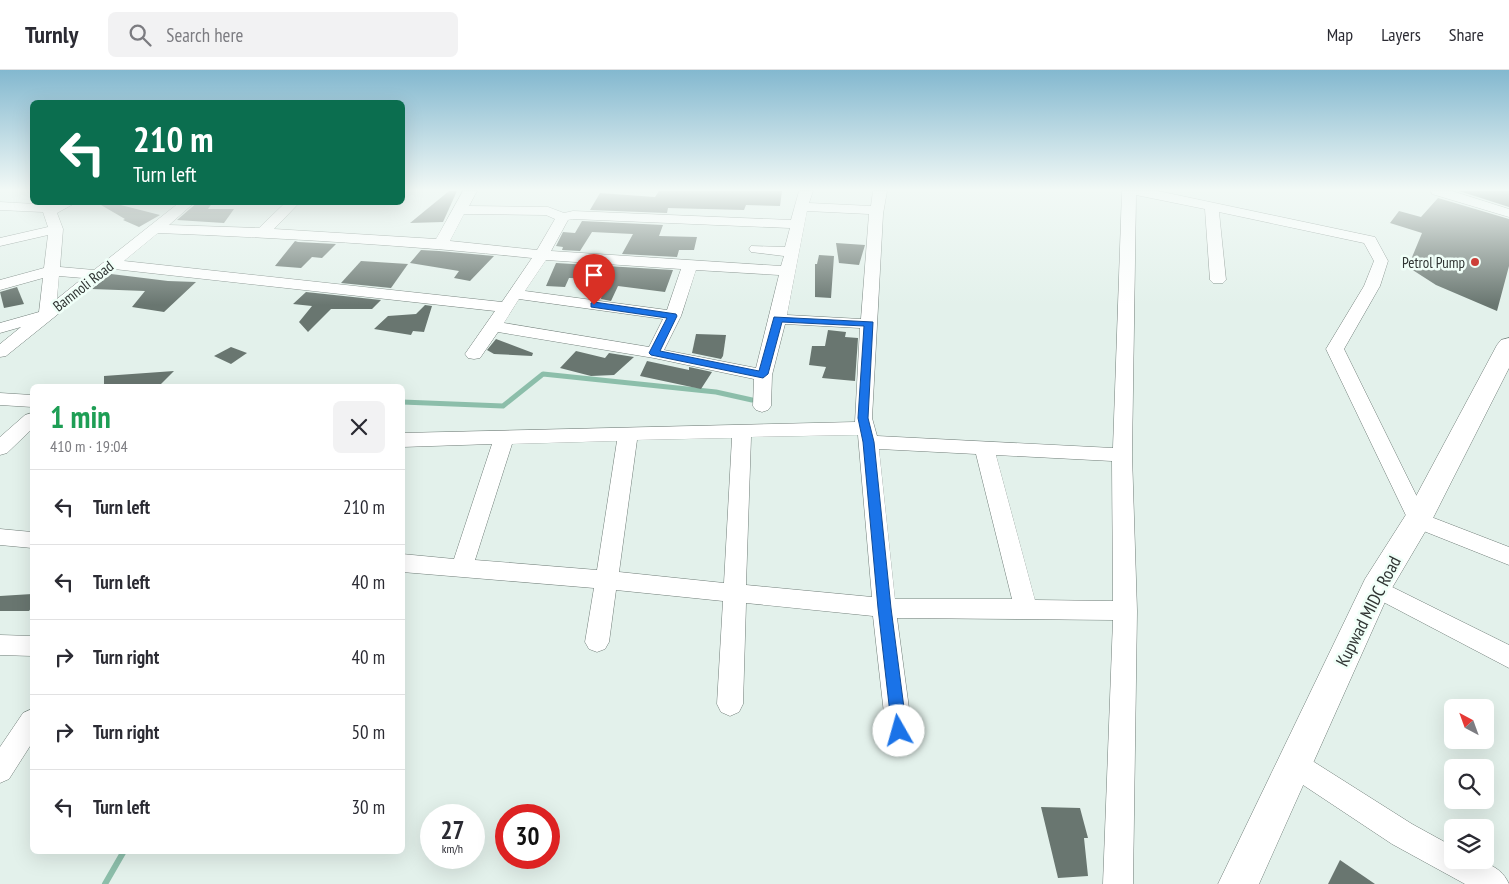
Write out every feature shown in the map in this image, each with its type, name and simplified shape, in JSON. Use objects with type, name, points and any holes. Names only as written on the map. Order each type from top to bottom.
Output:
[{"type":"main road","name":"Kupwad MIDC Road","points":[[1238,884],[1376,588],[1418,520],[1509,345]]},
{"type":"street","points":[[0,242],[56,229],[46,315],[0,328]]},
{"type":"street","points":[[156,229],[262,233],[441,244],[542,255],[788,271]]},
{"type":"street","name":"Bamnoli Road","points":[[0,352],[156,229]]},
{"type":"street","points":[[262,233],[266,229]]},
{"type":"street","points":[[441,244],[449,229]]},
{"type":"street","points":[[474,354],[542,255],[556,229]]},
{"type":"street","points":[[762,406],[763,374],[778,319],[797,229]]},
{"type":"street","points":[[876,229],[863,418],[867,435],[884,608],[899,731]]},
{"type":"street","points":[[1118,884],[1125,611],[1122,455],[1128,229]]},
{"type":"street","points":[[1214,229],[1218,280]]},
{"type":"street","points":[[1316,229],[1370,240],[1381,261],[1372,286],[1335,349],[1376,430],[1418,520],[1509,556]]},
{"type":"street","points":[[756,249],[792,252]]},
{"type":"street","points":[[110,264],[506,307]]},
{"type":"street","points":[[654,353],[673,316],[690,265]]},
{"type":"street","points":[[0,285],[52,271],[97,274]]},
{"type":"street","points":[[515,294],[673,316]]},
{"type":"street","points":[[778,319],[869,324]]},
{"type":"street","points":[[493,326],[654,353],[763,374]]},
{"type":"street","points":[[0,399],[30,402]]},
{"type":"street","points":[[0,448],[30,421]]},
{"type":"street","points":[[405,442],[742,431],[867,435],[984,448],[1122,455]]},
{"type":"street","points":[[730,704],[742,431]]},
{"type":"street","points":[[597,642],[628,434]]},
{"type":"street","points":[[462,568],[504,438]]},
{"type":"street","points":[[984,448],[1026,609]]},
{"type":"street","points":[[0,537],[30,540]]},
{"type":"street","points":[[405,563],[606,580],[884,608],[1125,611]]},
{"type":"street","points":[[1376,588],[1509,658]]},
{"type":"street","points":[[0,645],[30,646]]},
{"type":"street","points":[[0,770],[30,724]]},
{"type":"street","points":[[1294,764],[1402,834],[1494,884]]},
{"type":"building","points":[[577,229],[662,229],[659,236],[697,237],[694,250],[679,250],[677,257],[622,254],[633,234],[592,232],[580,251],[562,250],[563,247],[556,246],[563,232],[575,233]]},
{"type":"building","points":[[1409,229],[1509,229],[1509,266],[1497,311],[1436,285],[1408,267],[1422,233]]},
{"type":"building","points":[[295,241],[336,244],[322,258],[312,257],[301,268],[275,266]]},
{"type":"building","points":[[836,243],[865,245],[859,265],[839,263]]},
{"type":"building","points":[[421,250],[494,256],[470,281],[454,278],[459,271],[410,263]]},
{"type":"building","points":[[819,255],[834,256],[831,298],[815,297],[815,264],[817,264]]},
{"type":"building","points":[[361,261],[408,264],[391,288],[341,283]]},
{"type":"building","points":[[556,263],[673,270],[665,292],[618,286],[611,301],[601,299],[603,287],[611,279],[569,278],[565,287],[546,286]]},
{"type":"building","points":[[111,274],[168,281],[196,282],[164,312],[132,307],[145,291],[92,289]]},
{"type":"building","points":[[17,287],[24,304],[4,308],[0,292]]},
{"type":"building","points":[[306,292],[381,300],[372,309],[331,309],[308,332],[299,322],[312,306],[293,304]]},
{"type":"building","points":[[425,305],[432,306],[424,332],[413,331],[411,335],[374,329],[388,316],[416,314]]},
{"type":"building","points":[[828,330],[846,332],[845,337],[858,338],[855,381],[822,378],[826,367],[809,365],[812,346],[825,346]]},
{"type":"building","points":[[696,334],[726,335],[721,359],[692,353]]},
{"type":"building","points":[[496,339],[533,353],[532,356],[494,354],[487,350]]},
{"type":"building","points":[[231,347],[247,353],[231,364],[214,356]]},
{"type":"building","points":[[576,351],[605,358],[609,353],[634,357],[614,375],[591,376],[560,368]]},
{"type":"building","points":[[647,361],[689,370],[689,367],[712,372],[701,389],[640,376]]},
{"type":"building","points":[[174,371],[161,384],[104,384],[104,376]]},
{"type":"building","points":[[30,594],[30,610],[0,611],[0,596]]},
{"type":"building","points":[[1041,807],[1080,808],[1088,838],[1084,838],[1088,876],[1058,878]]},
{"type":"building","points":[[1340,860],[1375,884],[1328,884]]},
{"type":"waterway","points":[[405,402],[503,406],[543,374],[716,392],[752,400]]},
{"type":"waterway","points":[[105,884],[122,854]]},
{"type":"place","name":"Petrol Pump","points":[[1475,262]]},
{"type":"route","points":[[594,305],[673,316],[654,353],[763,374],[778,319],[869,324],[863,418],[868,442],[884,608],[899,731]]}]
